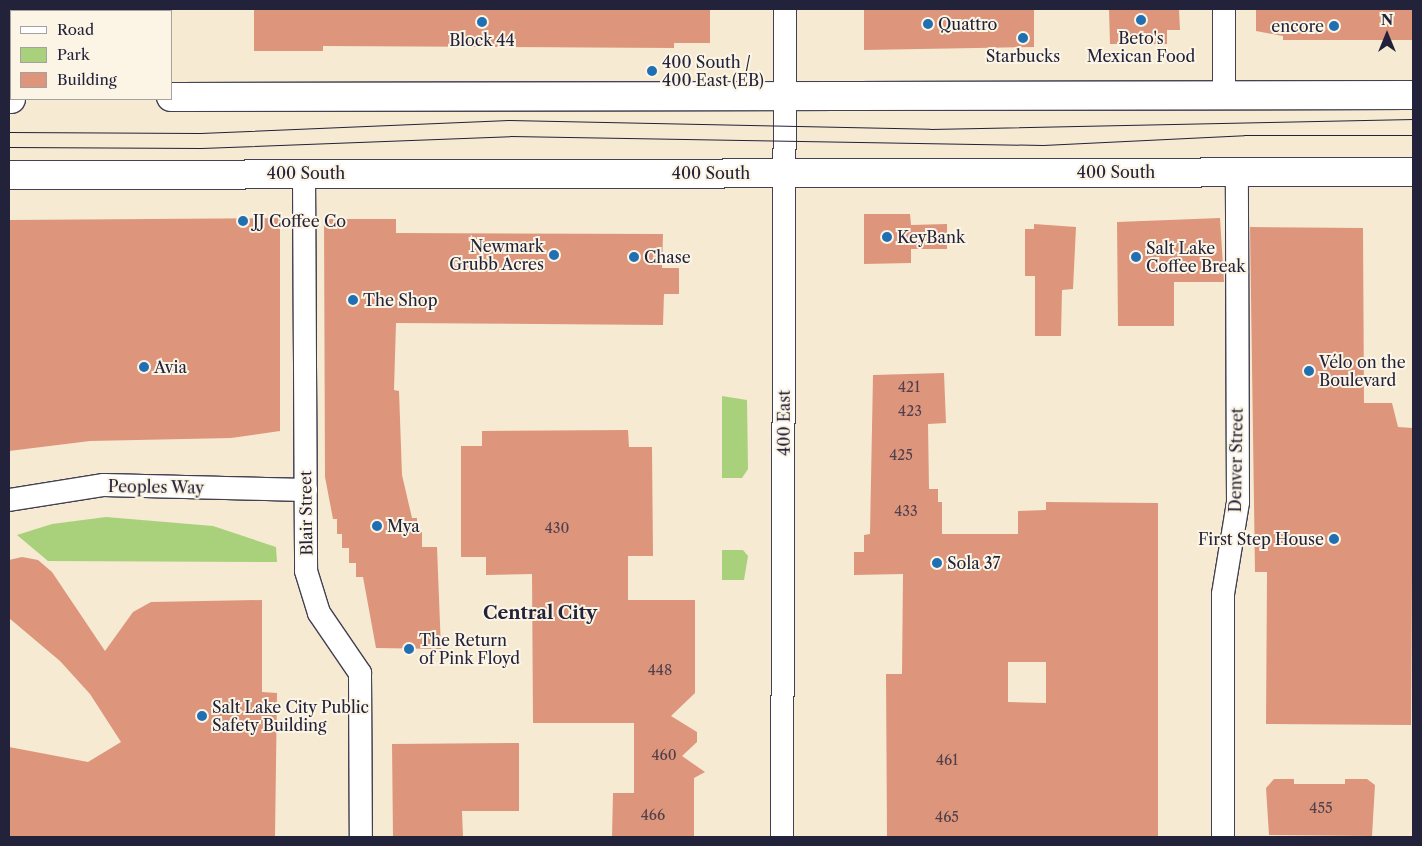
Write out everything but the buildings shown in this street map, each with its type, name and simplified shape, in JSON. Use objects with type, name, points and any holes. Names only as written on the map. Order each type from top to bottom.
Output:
[{"type":"main road","points":[[172,97],[785,94],[1413,95]]},
{"type":"main road","name":"400 South","points":[[9,175],[1413,172]]},
{"type":"street","name":"400 East","points":[[782,837],[785,9]]},
{"type":"street","points":[[1224,9],[1224,96]]},
{"type":"street","name":"Denver Street","points":[[1223,837],[1223,594],[1238,502],[1237,172]]},
{"type":"street","name":"Blair Street","points":[[304,173],[306,490],[311,594],[360,673],[361,837]]},
{"type":"street","name":"Peoples Way","points":[[9,500],[104,485],[306,490]]},
{"type":"green space","points":[[722,396],[747,400],[748,469],[742,478],[722,478]]},
{"type":"green space","points":[[106,517],[213,526],[276,547],[277,562],[48,561],[17,535],[52,524]]},
{"type":"green space","points":[[722,550],[743,550],[748,556],[744,580],[722,580]]},
{"type":"tram line","points":[[9,132],[200,133],[509,120],[930,129],[1413,119]]},
{"type":"tram line","points":[[9,147],[201,148],[510,136],[1043,145],[1244,135],[1413,135]]},
{"type":"place","name":"Beto's Mexican Food","points":[[1141,20]]},
{"type":"place","name":"Block 44","points":[[482,22]]},
{"type":"place","name":"Quattro","points":[[928,24]]},
{"type":"place","name":"encore","points":[[1334,26]]},
{"type":"place","name":"Starbucks","points":[[1023,38]]},
{"type":"place","name":"400 South / 400 East (EB)","points":[[652,71]]},
{"type":"place","name":"JJ Coffee Co","points":[[243,221]]},
{"type":"place","name":"KeyBank","points":[[887,237]]},
{"type":"place","name":"Newmark Grubb Acres","points":[[554,255]]},
{"type":"place","name":"Chase","points":[[634,257]]},
{"type":"place","name":"Salt Lake Coffee Break","points":[[1136,257]]},
{"type":"place","name":"The Shop","points":[[353,300]]},
{"type":"place","name":"Avia","points":[[144,367]]},
{"type":"place","name":"Vélo on the Boulevard","points":[[1309,371]]},
{"type":"place","name":"Mya","points":[[377,526]]},
{"type":"place","name":"First Step House","points":[[1334,539]]},
{"type":"place","name":"Sola 37","points":[[937,563]]},
{"type":"place","name":"The Return of Pink Floyd","points":[[409,649]]},
{"type":"place","name":"Salt Lake City Public Safety Building","points":[[202,716]]},
{"type":"district","name":"Central City","points":[[540,613]]}]
